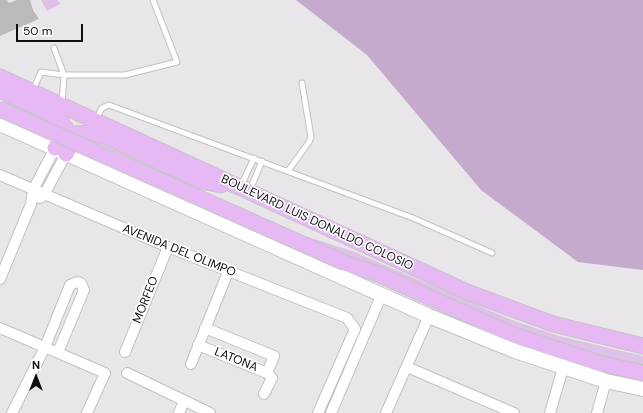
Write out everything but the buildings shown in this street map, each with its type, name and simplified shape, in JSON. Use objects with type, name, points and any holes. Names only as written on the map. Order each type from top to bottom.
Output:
[{"type":"main road","name":"BOULEVARD LUIS DONALDO COLOSIO","points":[[0,77],[31,98],[62,105],[467,292],[552,324],[643,346]]},
{"type":"main road","points":[[0,90],[31,98],[59,120],[65,127],[69,136],[70,147],[61,151]]},
{"type":"main road","name":"BOULEVARD LUIS DONALDO COLOSIO","points":[[0,109],[345,263],[378,274],[511,334],[602,364],[643,373]]},
{"type":"main road","points":[[69,136],[87,133],[112,140],[201,181],[240,188]]},
{"type":"street","points":[[16,131],[27,120],[31,98]]},
{"type":"street","points":[[0,124],[429,316],[515,351],[563,368],[606,381],[643,389]]},
{"type":"street","points":[[101,169],[100,160],[102,152],[112,140]]},
{"type":"street","points":[[0,279],[31,204],[33,190],[61,151]]},
{"type":"street","points":[[31,204],[44,195],[61,151]]},
{"type":"street","name":"AVENIDA DEL OLIMPO","points":[[0,175],[228,272],[347,318],[355,329],[318,413]]},
{"type":"street","name":"MORFEO","points":[[125,352],[168,247]]},
{"type":"street","points":[[191,364],[228,272]]},
{"type":"street","points":[[12,413],[45,347],[70,285],[77,282],[81,283],[84,290],[58,352]]},
{"type":"street","points":[[331,413],[382,294]]},
{"type":"street","points":[[386,413],[429,316]]},
{"type":"street","points":[[0,328],[105,372],[87,413]]},
{"type":"street","points":[[205,328],[274,356],[264,394]]},
{"type":"street","name":"LATONA","points":[[198,345],[269,375]]},
{"type":"street","points":[[407,367],[514,413]]},
{"type":"street","points":[[550,413],[563,368]]},
{"type":"street","points":[[127,373],[210,413]]},
{"type":"street","points":[[597,413],[606,381]]},
{"type":"street","points":[[179,413],[184,401]]},
{"type":"lane","points":[[31,98],[41,72],[64,75],[125,75],[177,62],[153,0]]},
{"type":"lane","points":[[54,48],[64,75],[62,105]]},
{"type":"lane","points":[[288,171],[311,137],[302,83]]},
{"type":"lane","points":[[95,120],[102,108],[109,105],[413,218],[492,253]]},
{"type":"lane","points":[[240,188],[254,158]]},
{"type":"lane","points":[[240,188],[262,161]]},
{"type":"shaded area","points":[[41,0],[58,0],[60,4],[47,11]]},
{"type":"shaded area","points":[[296,0],[643,0],[643,270],[578,262],[481,190],[367,55]]},
{"type":"shaded area","points":[[302,235],[352,251],[512,320],[559,336],[643,356],[643,368],[555,346],[301,237]]}]
